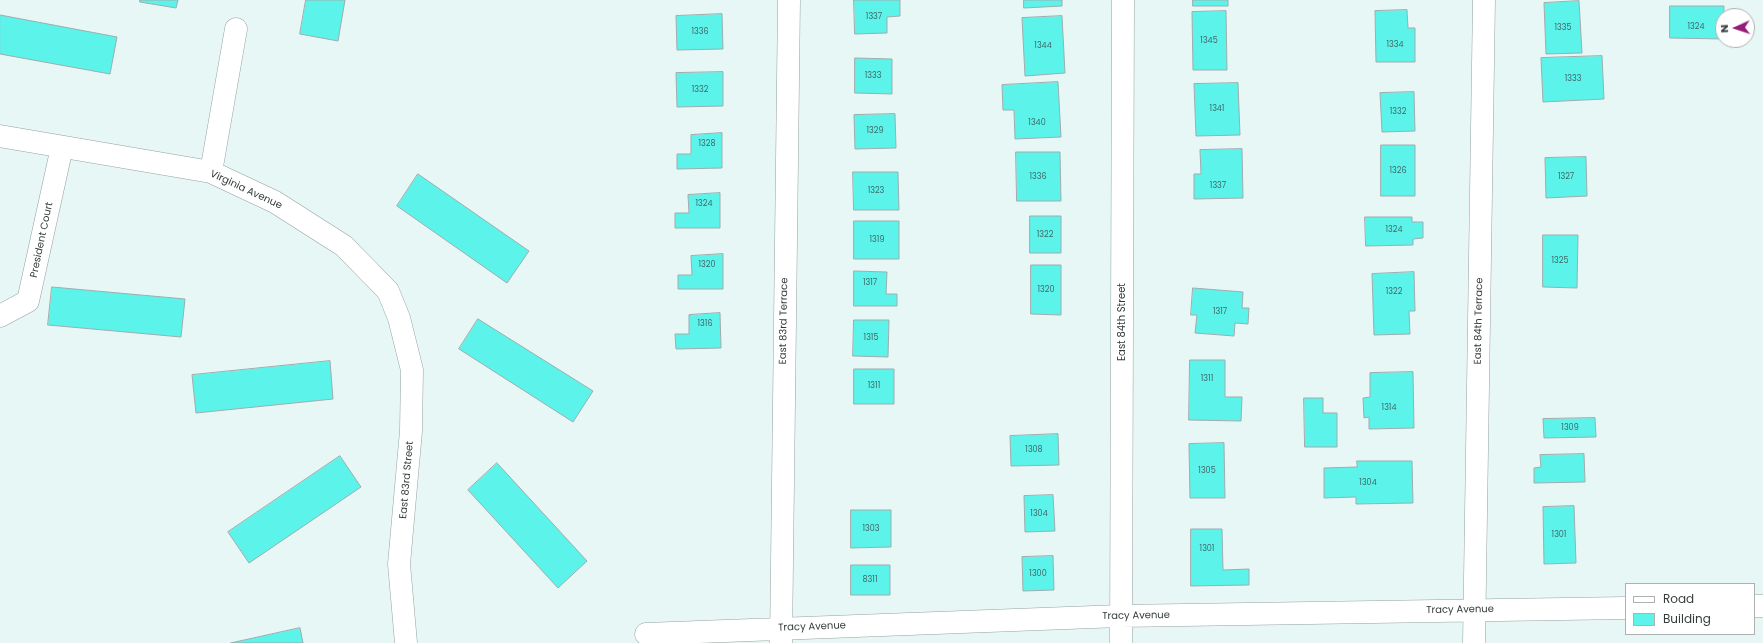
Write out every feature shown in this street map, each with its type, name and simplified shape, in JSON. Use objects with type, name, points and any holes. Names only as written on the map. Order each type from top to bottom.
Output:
[{"type":"street","name":"East 83rd Terrace","points":[[781,636],[789,0]]},
{"type":"street","name":"East 84th Street","points":[[1121,643],[1123,0]]},
{"type":"street","name":"East 84th Terrace","points":[[1474,643],[1473,610],[1484,0]]},
{"type":"street","points":[[211,172],[236,29]]},
{"type":"street","name":"Virginia Avenue","points":[[0,136],[211,172],[275,202],[344,246],[388,291],[399,318]]},
{"type":"street","name":"President Court","points":[[0,316],[28,301],[62,147]]},
{"type":"street","name":"East 83rd Street","points":[[399,318],[412,370],[411,431],[399,564],[406,643]]},
{"type":"street","name":"Tracy Avenue","points":[[646,634],[781,636],[1120,616],[1625,608]]},
{"type":"building","points":[[140,0],[178,0],[176,8],[140,2]]},
{"type":"building","points":[[306,0],[345,0],[338,41],[300,34]]},
{"type":"building","points":[[854,0],[900,0],[900,16],[887,17],[887,33],[855,34]]},
{"type":"building","points":[[1024,0],[1062,0],[1062,6],[1024,8]]},
{"type":"building","points":[[1193,0],[1228,0],[1228,6],[1193,6]]},
{"type":"building","points":[[1579,1],[1582,53],[1546,54],[1544,3]]},
{"type":"building","points":[[1670,6],[1724,6],[1724,8],[1715,8],[1715,39],[1670,38]]},
{"type":"building","points":[[1407,10],[1408,28],[1415,28],[1415,62],[1376,62],[1375,11]]},
{"type":"building","points":[[1226,11],[1227,70],[1193,70],[1192,12]]},
{"type":"building","points":[[722,14],[723,49],[677,50],[676,16]]},
{"type":"building","points":[[0,15],[117,37],[110,74],[0,54]]},
{"type":"building","points":[[1062,16],[1065,73],[1025,76],[1022,18]]},
{"type":"building","points":[[1602,56],[1604,99],[1543,102],[1541,58]]},
{"type":"building","points":[[855,58],[892,59],[892,94],[855,93]]},
{"type":"building","points":[[723,72],[723,106],[677,107],[676,73]]},
{"type":"building","points":[[1058,82],[1061,137],[1015,139],[1014,110],[1003,110],[1002,85]]},
{"type":"building","points":[[1238,83],[1240,135],[1196,136],[1194,84]]},
{"type":"building","points":[[1414,92],[1415,131],[1382,132],[1380,93]]},
{"type":"building","points":[[895,114],[896,148],[855,149],[854,115]]},
{"type":"building","points":[[722,133],[722,168],[677,169],[677,154],[691,154],[691,135]]},
{"type":"building","points":[[1381,145],[1415,145],[1415,196],[1381,196]]},
{"type":"building","points":[[1242,149],[1243,198],[1194,199],[1194,174],[1201,174],[1200,150]]},
{"type":"building","points":[[1016,152],[1060,152],[1061,201],[1017,201]]},
{"type":"building","points":[[1586,157],[1587,196],[1546,198],[1545,158]]},
{"type":"building","points":[[853,172],[898,172],[899,210],[854,210]]},
{"type":"building","points":[[418,174],[529,251],[507,283],[397,206]]},
{"type":"building","points":[[720,193],[720,228],[675,228],[675,213],[689,213],[688,195]]},
{"type":"building","points":[[1030,216],[1061,216],[1061,253],[1030,253]]},
{"type":"building","points":[[1365,217],[1412,217],[1412,222],[1423,222],[1423,238],[1413,239],[1413,245],[1366,246]]},
{"type":"building","points":[[854,221],[899,221],[899,259],[854,259]]},
{"type":"building","points":[[1543,235],[1578,235],[1577,288],[1543,287]]},
{"type":"building","points":[[723,254],[723,289],[678,289],[678,275],[692,275],[691,256]]},
{"type":"building","points":[[1031,265],[1061,265],[1061,315],[1031,314]]},
{"type":"building","points":[[854,271],[887,272],[886,294],[897,294],[897,306],[854,306]]},
{"type":"building","points":[[1414,272],[1415,311],[1409,311],[1410,334],[1374,335],[1372,274]]},
{"type":"building","points":[[52,287],[185,299],[181,337],[48,325]]},
{"type":"building","points":[[1193,288],[1243,292],[1242,308],[1249,308],[1248,324],[1235,323],[1234,336],[1195,333],[1197,315],[1191,315]]},
{"type":"building","points":[[720,313],[721,348],[676,349],[675,334],[689,334],[689,315]]},
{"type":"building","points":[[478,319],[593,391],[573,422],[459,349]]},
{"type":"building","points":[[854,320],[889,320],[888,357],[853,356]]},
{"type":"building","points":[[1190,360],[1225,360],[1225,397],[1242,397],[1241,421],[1189,420]]},
{"type":"building","points":[[330,361],[333,399],[196,413],[192,375]]},
{"type":"building","points":[[854,369],[894,369],[894,404],[854,404]]},
{"type":"building","points":[[1413,372],[1414,428],[1369,429],[1369,417],[1364,418],[1363,398],[1370,397],[1370,373]]},
{"type":"building","points":[[1304,398],[1323,398],[1323,413],[1337,413],[1337,447],[1305,447]]},
{"type":"building","points":[[1595,418],[1596,437],[1544,438],[1543,419]]},
{"type":"building","points":[[1058,434],[1059,465],[1011,466],[1010,436]]},
{"type":"building","points":[[1224,443],[1225,498],[1190,498],[1189,444]]},
{"type":"building","points":[[1584,454],[1585,482],[1534,483],[1534,468],[1541,467],[1540,455]]},
{"type":"building","points":[[340,456],[361,487],[249,563],[228,532]]},
{"type":"building","points":[[1357,461],[1412,461],[1413,503],[1356,504],[1356,497],[1324,498],[1324,468],[1357,467]]},
{"type":"building","points":[[497,463],[587,561],[558,588],[468,490]]},
{"type":"building","points":[[1053,495],[1055,531],[1025,532],[1024,496]]},
{"type":"building","points":[[1574,506],[1576,563],[1544,564],[1543,507]]},
{"type":"building","points":[[851,510],[891,510],[891,547],[851,548]]},
{"type":"building","points":[[1191,529],[1222,529],[1223,570],[1249,569],[1249,585],[1191,586]]},
{"type":"building","points":[[1053,556],[1054,590],[1023,591],[1022,557]]},
{"type":"building","points":[[851,565],[890,565],[890,595],[851,595]]},
{"type":"building","points":[[300,628],[303,643],[231,643]]}]
